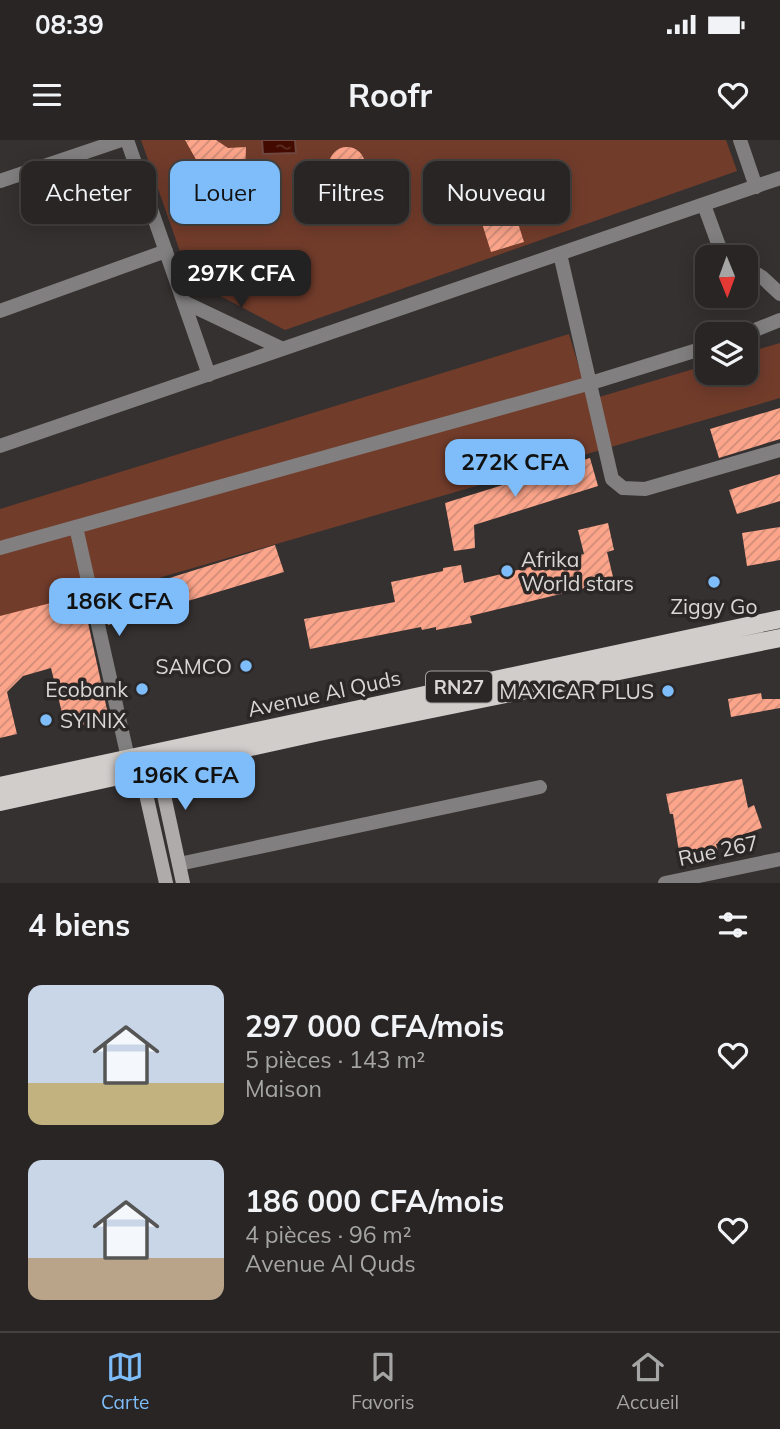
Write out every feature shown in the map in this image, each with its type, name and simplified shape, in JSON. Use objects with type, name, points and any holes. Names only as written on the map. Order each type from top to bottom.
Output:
[{"type":"main road","name":"Avenue Al Quds","points":[[0,802],[144,760],[780,619]]},
{"type":"main road","name":"Avenue Al Quds","points":[[0,786],[780,638]]},
{"type":"main road","points":[[144,760],[183,883]]},
{"type":"main road","points":[[144,760],[166,883]]},
{"type":"street","points":[[0,181],[121,140]]},
{"type":"street","points":[[127,140],[209,375]]},
{"type":"street","points":[[740,140],[756,187]]},
{"type":"street","points":[[0,446],[780,178]]},
{"type":"street","points":[[704,205],[719,245]]},
{"type":"street","points":[[0,311],[166,251]]},
{"type":"street","points":[[560,254],[612,479],[623,488],[645,489],[780,450]]},
{"type":"street","points":[[758,275],[780,294]]},
{"type":"street","points":[[184,302],[283,349]]},
{"type":"street","points":[[758,329],[780,320]]},
{"type":"street","points":[[0,548],[591,383],[695,351]]},
{"type":"street","points":[[76,527],[144,760]]},
{"type":"street","points":[[179,864],[540,787]]},
{"type":"street","name":"Rue 267","points":[[665,883],[780,859]]},
{"type":"shaded area","points":[[141,140],[726,140],[737,171],[285,330],[190,280],[170,224],[280,224],[280,161],[170,161],[170,223],[156,183],[156,161],[148,161]]},
{"type":"shaded area","points":[[569,334],[589,400],[695,369],[695,385],[758,385],[758,349],[780,343],[780,398],[0,624],[0,509]]},
{"type":"water","points":[[262,140],[295,140],[296,153],[263,154]]},
{"type":"building","points":[[185,140],[216,140],[228,148],[246,147],[245,161],[197,161]]},
{"type":"building","points":[[347,147],[354,148],[364,161],[330,161],[334,152]]},
{"type":"building","points":[[482,224],[518,224],[524,242],[491,252]]},
{"type":"building","points":[[780,408],[780,439],[719,458],[710,429]]},
{"type":"building","points":[[590,458],[598,486],[474,525],[475,548],[454,551],[445,503]]},
{"type":"building","points":[[780,474],[780,501],[737,514],[729,490]]},
{"type":"building","points":[[608,523],[614,550],[607,552],[614,581],[470,616],[472,623],[436,630],[436,627],[422,630],[421,627],[310,649],[304,619],[395,602],[391,582],[461,565],[464,583],[584,554],[578,530]]},
{"type":"building","points":[[780,527],[780,560],[747,566],[742,533]]},
{"type":"building","points":[[275,545],[284,572],[108,625],[102,599]]},
{"type":"building","points":[[82,595],[109,719],[66,729],[51,668],[23,676],[7,692],[17,734],[0,738],[0,616]]},
{"type":"building","points":[[761,693],[762,699],[780,699],[780,708],[731,717],[728,699]]},
{"type":"building","points":[[742,779],[748,808],[754,805],[762,828],[716,844],[718,852],[680,858],[673,814],[670,814],[666,794]]},
{"type":"place","name":"Afrika World stars","points":[[507,571]]},
{"type":"place","name":"Ziggy Go","points":[[714,582]]},
{"type":"place","name":"SAMCO","points":[[246,666]]},
{"type":"place","name":"Ecobank","points":[[142,689]]},
{"type":"place","name":"MAXICAR PLUS","points":[[668,691]]},
{"type":"place","name":"SYINIX","points":[[46,720]]}]
